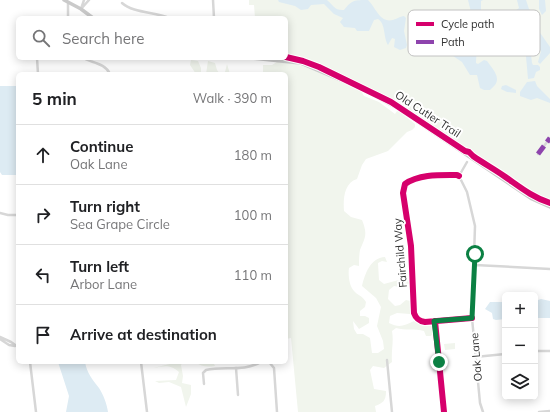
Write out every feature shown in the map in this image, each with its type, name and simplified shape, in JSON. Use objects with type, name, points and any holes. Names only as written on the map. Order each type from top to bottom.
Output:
[{"type":"main road","points":[[66,1],[90,16]]},
{"type":"main road","points":[[271,60],[300,63],[362,89],[397,108],[532,200],[550,207]]},
{"type":"street","points":[[81,9],[84,0]]},
{"type":"street","points":[[81,9],[89,0]]},
{"type":"street","points":[[213,0],[214,16]]},
{"type":"street","points":[[66,1],[68,16]]},
{"type":"street","points":[[122,3],[129,8],[164,16]]},
{"type":"street","points":[[37,60],[38,72]]},
{"type":"street","points":[[89,60],[100,64],[109,72]]},
{"type":"street","points":[[538,154],[550,138]]},
{"type":"street","points":[[460,176],[467,162]]},
{"type":"street","name":"Fairchild Way","points":[[434,321],[424,322],[417,320],[414,312],[410,246],[403,193],[404,185],[413,180],[425,177],[451,175],[460,176]]},
{"type":"street","name":"Oak Lane","points":[[460,176],[466,188],[476,231],[472,318],[480,403],[483,412]]},
{"type":"street","points":[[0,213],[16,215]]},
{"type":"street","points":[[475,265],[550,270]]},
{"type":"street","points":[[444,412],[434,321],[472,318]]},
{"type":"street","points":[[0,338],[16,345]]},
{"type":"street","points":[[538,351],[550,352]]},
{"type":"street","points":[[476,357],[502,354]]},
{"type":"street","points":[[387,360],[392,412]]},
{"type":"street","points":[[30,364],[36,412]]},
{"type":"street","points":[[142,364],[147,412]]},
{"type":"street","points":[[204,384],[204,371],[217,368],[248,367],[256,364]]},
{"type":"street","points":[[271,364],[274,368],[278,412]]},
{"type":"street","points":[[236,368],[238,395]]},
{"type":"street","points":[[538,412],[550,411]]},
{"type":"shaded area","points":[[249,0],[550,0],[550,199],[529,191],[401,106],[330,70],[305,60],[288,56],[288,16],[255,16],[254,5],[249,5]]},
{"type":"shaded area","points":[[278,0],[327,0],[338,10],[344,10],[354,1],[368,0],[383,19],[392,20],[404,16],[406,18],[404,31],[407,45],[406,48],[400,50],[394,47],[395,39],[392,38],[388,45],[381,21],[378,19],[374,20],[369,31],[357,31],[355,28],[344,27],[340,22],[343,18],[334,14],[324,4],[311,5],[308,9],[301,10],[295,6],[279,2]]},
{"type":"shaded area","points":[[468,0],[483,0],[481,1],[481,10],[470,10]]},
{"type":"shaded area","points":[[517,0],[526,0],[530,10],[516,10],[519,8]]},
{"type":"shaded area","points":[[539,0],[545,0],[546,11],[542,15],[539,9]]},
{"type":"shaded area","points":[[540,33],[550,47],[550,53],[540,64],[538,62],[541,51]]},
{"type":"shaded area","points":[[453,56],[476,56],[476,63],[478,64],[484,60],[487,61],[495,73],[497,82],[490,90],[480,88],[477,75],[470,75],[462,62]]},
{"type":"shaded area","points":[[526,56],[531,56],[533,65],[538,65],[540,70],[536,72],[534,78],[528,79]]},
{"type":"shaded area","points":[[191,60],[198,61],[201,72],[195,72],[190,65]]},
{"type":"shaded area","points":[[208,61],[215,63],[218,72],[206,72]]},
{"type":"shaded area","points":[[277,62],[296,64],[332,77],[361,91],[364,96],[379,102],[395,114],[397,111],[400,112],[415,124],[415,127],[412,130],[407,132],[388,151],[366,159],[357,179],[349,184],[344,197],[344,211],[351,217],[362,220],[365,233],[360,250],[359,266],[354,265],[349,268],[349,280],[352,289],[366,302],[365,307],[360,311],[360,316],[369,318],[369,323],[359,329],[353,321],[354,329],[357,334],[363,334],[370,338],[372,353],[378,353],[384,349],[383,341],[377,326],[381,307],[376,298],[362,286],[372,263],[385,257],[387,262],[382,261],[378,263],[379,280],[384,284],[406,278],[409,283],[406,288],[394,286],[389,290],[388,299],[395,306],[400,305],[406,300],[410,301],[410,314],[397,313],[390,316],[389,323],[396,326],[402,326],[414,321],[423,326],[431,326],[434,328],[431,336],[426,336],[424,331],[421,330],[396,328],[392,331],[392,362],[384,368],[373,366],[370,370],[374,389],[386,391],[384,401],[375,406],[376,412],[298,412],[291,338],[288,339],[288,72],[263,72],[263,65],[272,65]]},
{"type":"shaded area","points":[[227,64],[229,72],[225,72]]},
{"type":"shaded area","points":[[535,81],[537,86],[550,99],[550,103],[537,98],[531,100],[520,96],[520,92],[527,82]]},
{"type":"shaded area","points":[[506,85],[516,90],[516,93],[507,92],[501,89],[502,86]]},
{"type":"shaded area","points":[[0,86],[16,86],[16,175],[2,175],[0,172]]},
{"type":"shaded area","points":[[541,299],[550,301],[550,318],[538,318],[538,300]]},
{"type":"shaded area","points":[[490,302],[502,302],[502,319],[493,319],[492,313],[485,309]]},
{"type":"shaded area","points":[[455,343],[455,349],[445,350],[444,344]]},
{"type":"shaded area","points":[[59,364],[86,364],[88,373],[103,396],[108,412],[66,412],[69,396]]},
{"type":"shaded area","points":[[170,364],[182,364],[182,383],[191,385],[191,394],[186,407],[181,387],[169,382],[159,383],[155,381],[176,380],[179,372],[173,368],[164,366],[153,368]]},
{"type":"shaded area","points":[[199,364],[214,364],[215,366],[204,366]]},
{"type":"marked path","points":[[538,154],[550,138]]},
{"type":"cycle path","name":"Old Cutler Trail","points":[[288,57],[319,67],[391,102],[537,198],[550,203]]},
{"type":"cycle path","points":[[459,176],[437,175],[417,178],[405,184],[403,193],[411,246],[414,313],[416,317],[425,322],[472,318]]},
{"type":"cycle path","points":[[435,321],[444,412]]},
{"type":"route","points":[[439,362],[434,321],[472,318],[475,254]]}]
